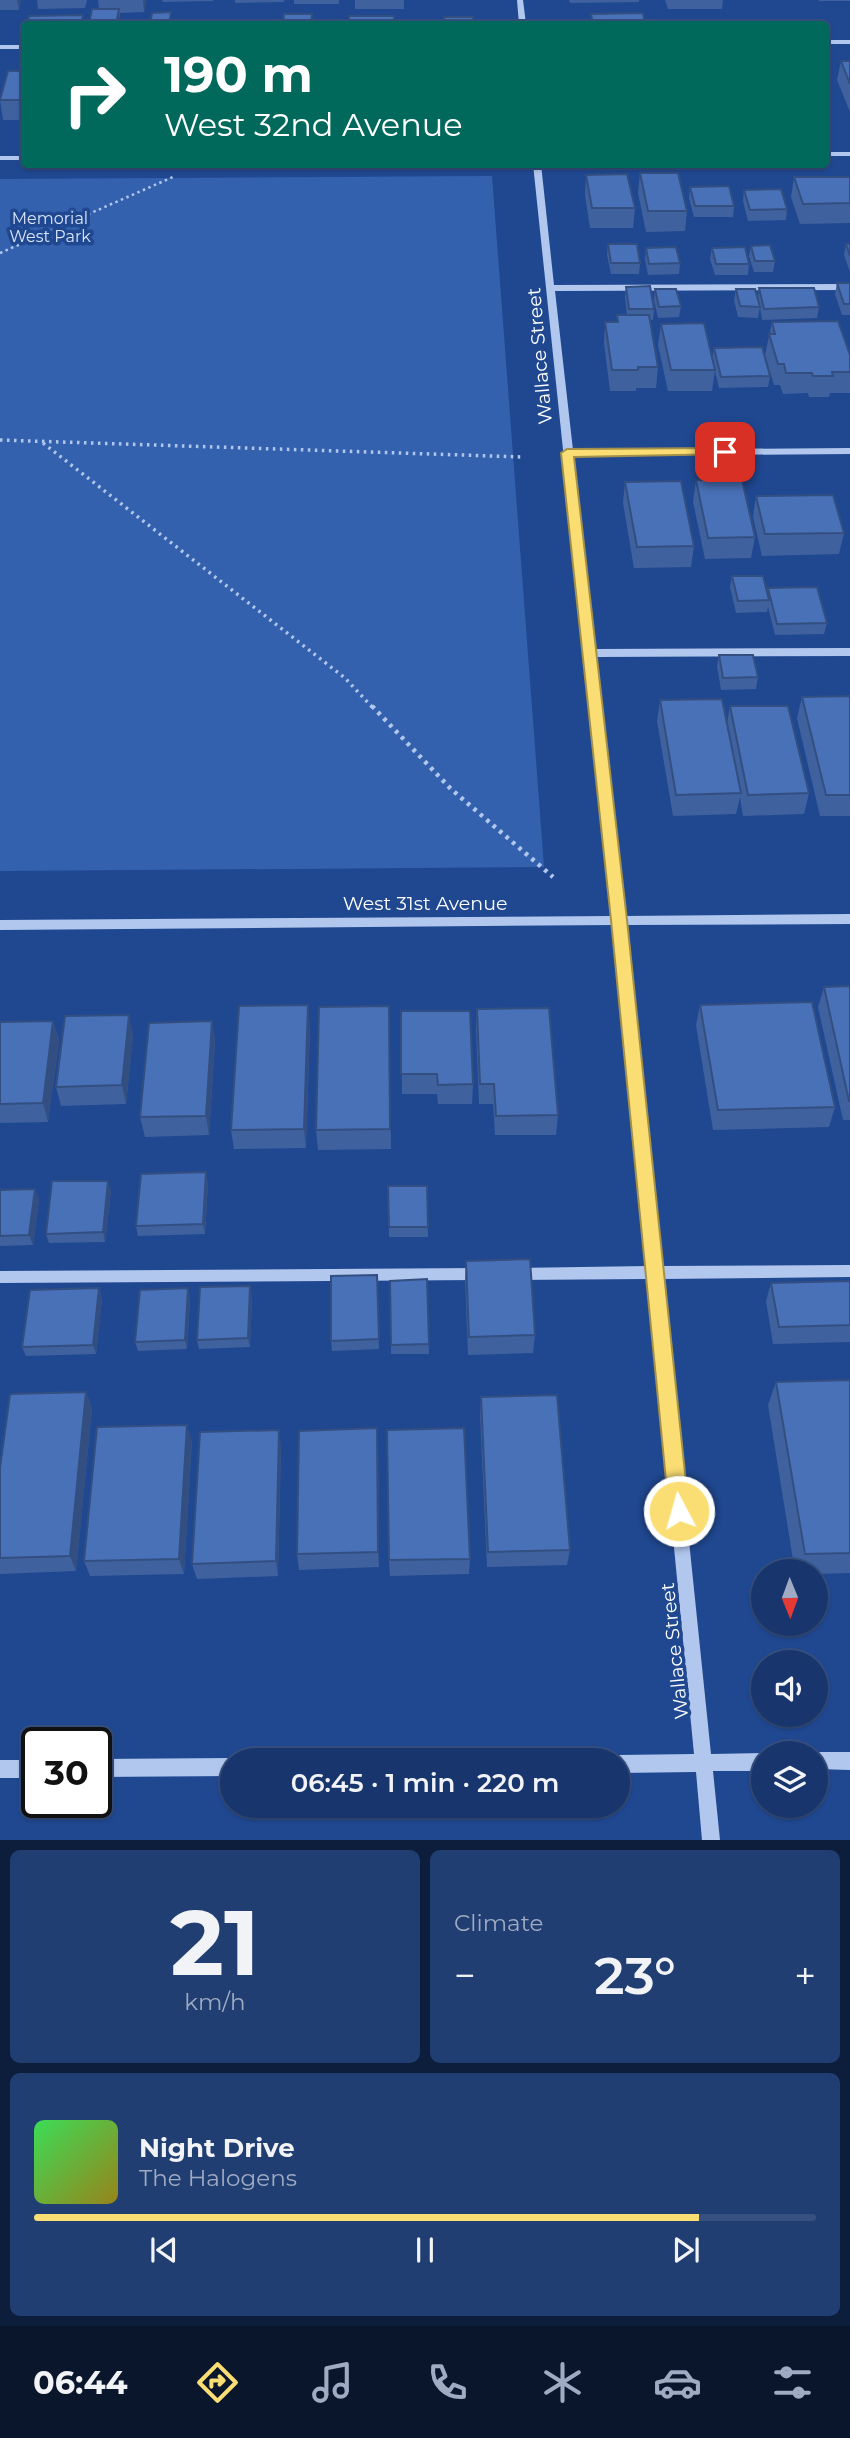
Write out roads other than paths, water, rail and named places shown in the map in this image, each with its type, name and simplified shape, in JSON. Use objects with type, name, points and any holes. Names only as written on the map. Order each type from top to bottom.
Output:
[{"type":"street","points":[[520,0],[523,21]]},
{"type":"street","points":[[829,42],[850,42]]},
{"type":"street","points":[[0,47],[21,47]]},
{"type":"street","points":[[829,154],[850,154]]},
{"type":"street","points":[[0,158],[21,158]]},
{"type":"street","name":"Wallace Street","points":[[537,168],[619,920],[711,1839]]},
{"type":"street","points":[[552,288],[850,287]]},
{"type":"street","points":[[567,453],[850,451]]},
{"type":"street","points":[[589,653],[850,652]]},
{"type":"street","name":"West 31st Avenue","points":[[0,925],[850,919]]},
{"type":"street","points":[[0,1277],[850,1272]]},
{"type":"street","points":[[828,1761],[850,1761]]},
{"type":"street","points":[[630,1764],[751,1762]]},
{"type":"street","points":[[112,1768],[220,1767]]},
{"type":"street","points":[[0,1769],[21,1769]]},
{"type":"park label","name":"Memorial West Park","points":[[50,227]]}]
